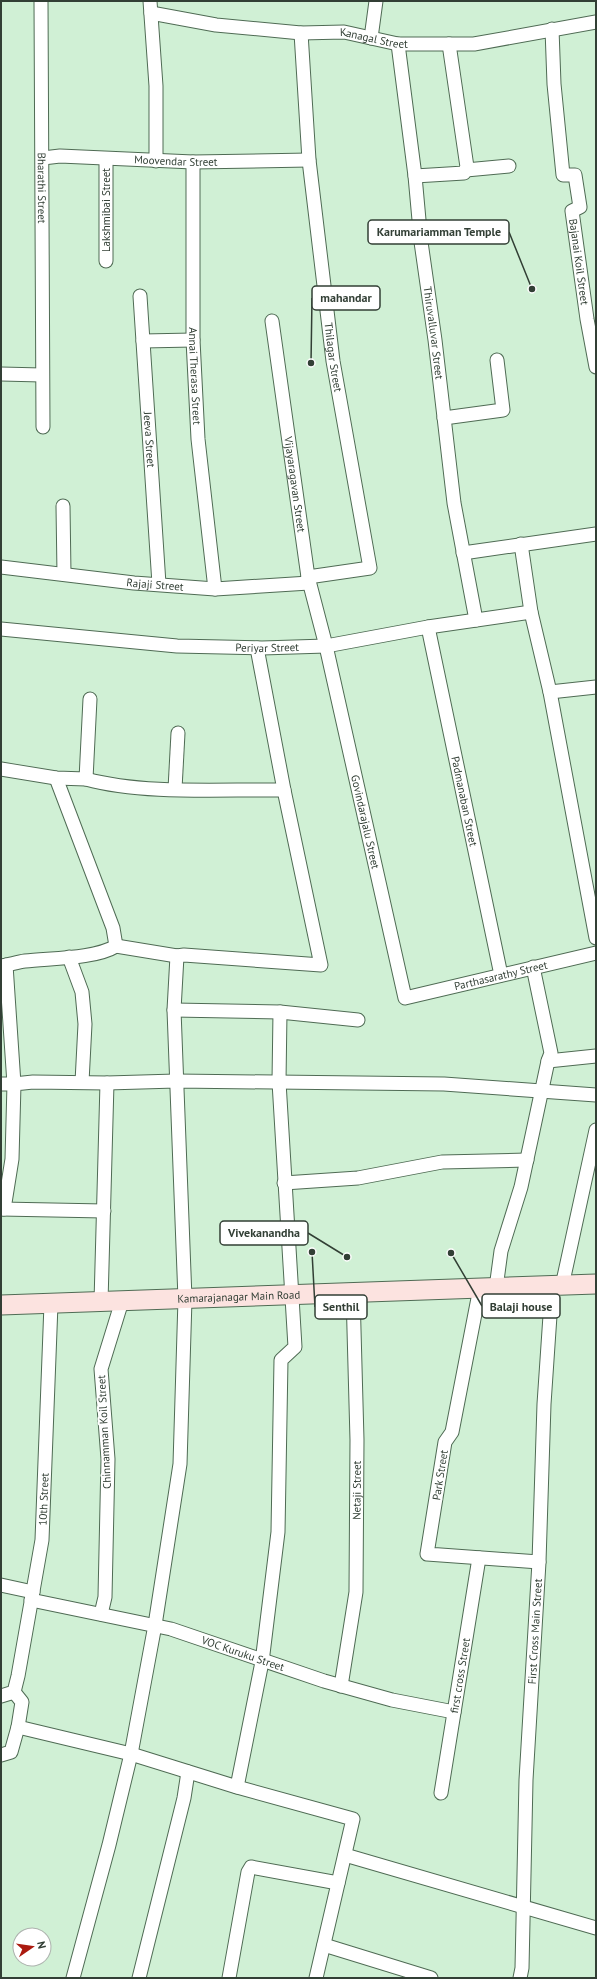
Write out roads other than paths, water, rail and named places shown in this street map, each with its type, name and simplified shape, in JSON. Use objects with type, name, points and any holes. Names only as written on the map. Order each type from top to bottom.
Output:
[{"type":"main road","name":"Kamarajanagar Main Road","points":[[1,1305],[596,1284]]},
{"type":"street","name":"Bharathi Street","points":[[41,1],[43,158],[42,374],[44,427]]},
{"type":"street","points":[[371,38],[376,1]]},
{"type":"street","points":[[151,7],[156,86],[156,161]]},
{"type":"street","name":"Kanagal Street","points":[[151,7],[216,25],[301,33],[344,32],[398,44],[474,44],[596,22]]},
{"type":"street","name":"Bajanai Koil Street","points":[[552,29],[554,84],[563,175],[574,175],[580,208],[572,211],[587,319],[596,367]]},
{"type":"street","name":"Thilagar Street","points":[[301,33],[309,160],[333,361],[370,568],[308,580]]},
{"type":"street","name":"Thiruvalluvar Street","points":[[398,44],[454,503],[476,620]]},
{"type":"street","points":[[449,44],[467,167],[466,170]]},
{"type":"street","name":"Moovendar Street","points":[[43,158],[106,158],[193,162],[309,160]]},
{"type":"street","name":"Lakshmibai Street","points":[[106,158],[106,261]]},
{"type":"street","name":"Annai Therasa Street","points":[[193,162],[193,340],[198,439],[215,589]]},
{"type":"street","points":[[415,176],[464,173],[466,170],[509,166]]},
{"type":"street","name":"Jeeva Street","points":[[140,296],[159,584]]},
{"type":"street","name":"Vijayaragavan Street","points":[[272,321],[308,580],[326,646]]},
{"type":"street","points":[[143,341],[193,340]]},
{"type":"street","points":[[444,418],[503,410],[497,360]]},
{"type":"street","points":[[1,374],[42,374]]},
{"type":"street","points":[[63,506],[64,574]]},
{"type":"street","points":[[463,552],[596,534]]},
{"type":"street","points":[[521,544],[531,612],[550,692],[596,938]]},
{"type":"street","name":"Rajaji Street","points":[[1,566],[134,583],[215,589],[308,580]]},
{"type":"street","name":"Periyar Street","points":[[1,629],[177,646],[257,648],[326,646],[428,627],[531,612]]},
{"type":"street","name":"Padmanaban Street","points":[[428,627],[501,975]]},
{"type":"street","name":"Govindarajalu Street","points":[[326,646],[405,998]]},
{"type":"street","points":[[104,1211],[2,1209],[12,1158],[7,1084],[3,966],[23,961],[69,957],[109,950],[116,946],[177,956],[184,955],[321,965],[284,790],[257,648]]},
{"type":"street","points":[[550,692],[596,687]]},
{"type":"street","points":[[86,778],[90,700]]},
{"type":"street","points":[[175,789],[178,733]]},
{"type":"street","points":[[1,769],[56,778],[86,778],[110,786],[175,789],[284,790]]},
{"type":"street","points":[[56,778],[111,922],[116,938],[116,946]]},
{"type":"street","name":"Parthasarathy Street","points":[[405,998],[596,952]]},
{"type":"street","points":[[73,1978],[109,1845],[131,1754],[155,1626],[180,1464],[185,1299],[174,1010],[177,956]]},
{"type":"street","points":[[69,957],[82,992],[85,1024],[82,1082]]},
{"type":"street","points":[[488,1288],[521,1187],[551,1053],[533,967]]},
{"type":"street","points":[[174,1010],[280,1012],[358,1020]]},
{"type":"street","points":[[237,1787],[262,1662],[278,1532],[281,1360],[295,1347],[279,1082],[280,1012]]},
{"type":"street","points":[[548,1061],[596,1056]]},
{"type":"street","points":[[7,1084],[33,1082],[107,1083],[176,1081],[450,1084],[542,1092],[596,1094]]},
{"type":"street","points":[[101,1302],[107,1083]]},
{"type":"street","name":"First Cross Main Street","points":[[520,1978],[522,1968],[524,1905],[526,1780],[539,1562],[544,1404],[557,1286],[596,1130]]},
{"type":"street","points":[[284,1183],[358,1178],[442,1162],[527,1160]]},
{"type":"street","name":"Park Street","points":[[488,1288],[452,1432],[445,1442],[427,1554],[539,1562]]},
{"type":"street","name":"Netaji Street","points":[[341,1686],[356,1592],[357,1440],[353,1293]]},
{"type":"street","name":"Chinnamman Koil Street","points":[[101,1614],[105,1596],[108,1459],[101,1368],[122,1301]]},
{"type":"street","name":"10th Street","points":[[1,1755],[11,1752],[18,1727],[22,1702],[7,1694],[32,1596],[42,1540],[51,1304]]},
{"type":"street","name":"first cross Street","points":[[440,1793],[479,1558]]},
{"type":"street","name":"VOC Kuruku Street","points":[[1,1585],[32,1596],[101,1614],[171,1629],[262,1662],[341,1686],[392,1700],[454,1712]]},
{"type":"street","points":[[18,1727],[131,1754],[237,1787],[353,1818],[316,1978]]},
{"type":"street","points":[[139,1978],[184,1798],[188,1772]]},
{"type":"street","points":[[345,1855],[524,1905],[596,1928]]},
{"type":"street","points":[[229,1978],[248,1872],[251,1867],[338,1883]]},
{"type":"street","points":[[324,1945],[431,1978]]},
{"type":"place","name":"Karumariamman Temple","points":[[532,289]]},
{"type":"place","name":"mahandar","points":[[311,363]]},
{"type":"place","name":"Senthil","points":[[312,1252]]},
{"type":"place","name":"Balaji house","points":[[451,1253]]},
{"type":"place","name":"Vivekanandha","points":[[347,1257]]}]
